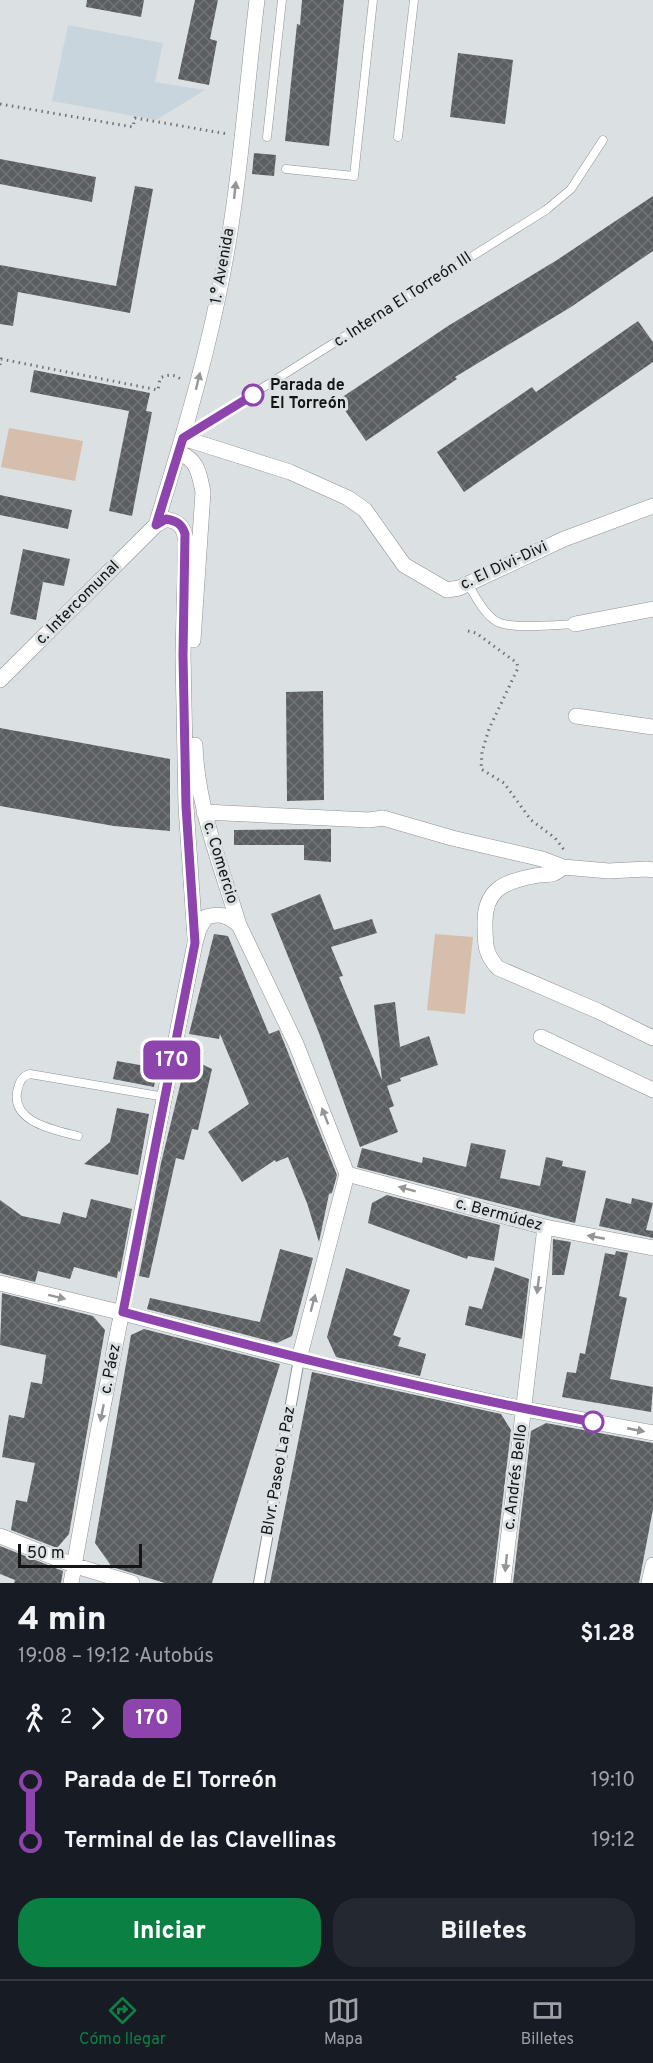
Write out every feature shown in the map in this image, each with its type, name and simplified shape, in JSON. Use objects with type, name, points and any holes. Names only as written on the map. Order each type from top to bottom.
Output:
[{"type":"street","name":"1.° Avenida","points":[[156,525],[194,399],[218,297],[233,212],[257,0]]},
{"type":"street","name":"c. Comercio","points":[[181,445],[198,469],[202,492],[192,664],[195,759],[204,812],[239,925],[296,1044],[347,1174]]},
{"type":"street","name":"c. El Divi-Divi","points":[[181,445],[290,472],[348,498],[365,510],[404,565],[447,590],[468,584],[564,539],[653,506]]},
{"type":"street","points":[[156,525],[166,519],[179,522],[199,546]]},
{"type":"street","name":"c. Intercomunal","points":[[0,680],[156,525]]},
{"type":"street","points":[[183,528],[186,542],[183,655],[186,806],[195,943]]},
{"type":"street","points":[[575,624],[653,609]]},
{"type":"street","points":[[576,716],[653,727]]},
{"type":"street","points":[[204,812],[382,818],[566,867],[609,871],[653,870]]},
{"type":"street","points":[[566,867],[550,876],[536,876],[497,888],[489,900],[485,917],[485,943],[489,958],[498,968],[598,1011],[653,1038]]},
{"type":"street","name":"c. Comercio","points":[[195,943],[206,917],[221,914],[230,917],[239,925]]},
{"type":"street","name":"c. Páez","points":[[71,1583],[76,1566],[98,1432],[195,943]]},
{"type":"street","points":[[542,1037],[653,1090]]},
{"type":"street","points":[[298,1359],[347,1174]]},
{"type":"street","name":"c. Bermúdez","points":[[347,1174],[545,1227],[653,1248]]},
{"type":"street","name":"c. Andrés Bello","points":[[503,1583],[545,1227]]},
{"type":"street","points":[[0,1283],[123,1312],[298,1359],[524,1408],[653,1433]]},
{"type":"street","name":"Blvr. Paseo La Paz","points":[[259,1583],[298,1359]]},
{"type":"street","points":[[0,1536],[76,1566],[132,1583]]},
{"type":"street","points":[[649,1583],[653,1565]]},
{"type":"lane","points":[[267,137],[282,0]]},
{"type":"lane","points":[[286,169],[354,176],[373,0]]},
{"type":"lane","points":[[398,137],[414,0]]},
{"type":"lane","name":"c. Interna El Torreón III","points":[[181,445],[233,408],[546,210],[571,189],[603,140]]},
{"type":"lane","points":[[468,584],[482,606],[500,623],[575,624]]},
{"type":"lane","points":[[78,1136],[43,1127],[29,1118],[18,1106],[16,1099],[20,1081],[24,1076],[30,1074],[165,1097]]},
{"type":"path","points":[[0,104],[133,127],[135,118],[241,137]]},
{"type":"path","points":[[0,365],[1,359],[158,390],[160,378],[175,375],[182,380],[194,399]]},
{"type":"path","points":[[468,631],[476,633],[517,663],[518,668],[489,729],[482,752],[481,769],[504,783],[531,820],[561,845],[567,856],[566,867]]},
{"type":"shaded area","points":[[68,25],[163,43],[155,82],[205,90],[156,120],[52,101]]},
{"type":"shaded area","points":[[9,428],[83,441],[75,481],[1,467]]},
{"type":"shaded area","points":[[435,934],[473,937],[465,1014],[427,1010]]},
{"type":"building","points":[[87,0],[144,0],[141,17],[86,7]]},
{"type":"building","points":[[195,0],[218,0],[210,39],[217,41],[209,85],[178,79]]},
{"type":"building","points":[[302,0],[344,0],[329,146],[285,141],[297,24],[300,25]]},
{"type":"building","points":[[458,53],[513,60],[505,124],[450,117]]},
{"type":"building","points":[[254,153],[276,155],[274,176],[252,174]]},
{"type":"building","points":[[0,159],[96,177],[92,202],[0,184]]},
{"type":"building","points":[[135,186],[153,189],[130,313],[18,292],[13,326],[0,324],[0,265],[116,286]]},
{"type":"building","points":[[653,196],[653,251],[571,307],[455,377],[457,379],[366,441],[338,400],[448,326],[557,260]]},
{"type":"building","points":[[638,321],[653,342],[653,362],[464,492],[437,452],[532,387],[536,392]]},
{"type":"building","points":[[34,370],[150,393],[146,411],[152,412],[132,516],[109,511],[129,411],[30,392]]},
{"type":"building","points":[[0,495],[72,510],[68,529],[0,515]]},
{"type":"building","points":[[23,549],[70,559],[64,586],[43,582],[36,620],[10,614]]},
{"type":"building","points":[[323,691],[324,800],[287,801],[286,692]]},
{"type":"building","points":[[0,728],[170,759],[170,831],[114,826],[0,806]]},
{"type":"building","points":[[331,829],[331,862],[304,860],[304,845],[234,845],[234,830]]},
{"type":"building","points":[[320,894],[334,930],[372,919],[377,933],[331,947],[343,976],[339,977],[382,1080],[374,1005],[395,1002],[400,1047],[429,1036],[438,1065],[400,1078],[401,1081],[387,1086],[394,1106],[389,1108],[398,1132],[360,1147],[319,1033],[271,914]]},
{"type":"building","points":[[214,934],[228,936],[269,1034],[279,1030],[337,1175],[332,1193],[329,1194],[319,1242],[307,1203],[288,1157],[276,1162],[275,1160],[242,1182],[208,1132],[249,1104],[220,1034],[219,1039],[189,1034]]},
{"type":"building","points":[[187,1057],[212,1069],[198,1130],[192,1129],[184,1160],[176,1158],[149,1278],[139,1276],[161,1163]]},
{"type":"building","points":[[117,1061],[157,1068],[154,1087],[113,1079]]},
{"type":"building","points":[[117,1108],[149,1114],[138,1175],[84,1164],[110,1142]]},
{"type":"building","points":[[471,1143],[506,1150],[500,1178],[540,1186],[546,1157],[563,1161],[562,1166],[586,1171],[575,1223],[357,1167],[362,1148],[422,1163],[423,1157],[466,1167]]},
{"type":"building","points":[[387,1195],[500,1225],[494,1261],[468,1256],[467,1259],[368,1223],[372,1203]]},
{"type":"building","points":[[606,1198],[631,1204],[632,1198],[653,1203],[646,1230],[653,1231],[653,1238],[599,1226]]},
{"type":"building","points":[[91,1199],[132,1209],[117,1278],[74,1267],[70,1279],[38,1271],[35,1282],[0,1273],[0,1200],[22,1216],[60,1224],[63,1212],[86,1218]]},
{"type":"building","points":[[553,1239],[571,1242],[564,1275],[552,1275]]},
{"type":"building","points":[[280,1249],[313,1258],[292,1336],[277,1343],[147,1309],[150,1298],[260,1322]]},
{"type":"building","points":[[616,1251],[628,1253],[619,1296],[627,1298],[610,1379],[653,1387],[651,1412],[562,1397],[567,1372],[576,1373],[580,1353],[585,1354],[605,1253],[615,1255]]},
{"type":"building","points":[[495,1267],[529,1279],[522,1339],[465,1325],[469,1306],[482,1309]]},
{"type":"building","points":[[346,1268],[410,1290],[393,1335],[401,1338],[398,1346],[426,1354],[420,1376],[336,1357],[327,1337]]},
{"type":"building","points":[[2,1293],[93,1316],[105,1330],[69,1534],[57,1548],[11,1530],[16,1500],[27,1502],[35,1463],[2,1457],[9,1415],[24,1418],[31,1382],[42,1384],[46,1355],[0,1345]]},
{"type":"building","points":[[144,1329],[280,1364],[212,1583],[165,1583],[112,1567],[95,1543],[131,1335]]},
{"type":"building","points":[[312,1372],[501,1414],[511,1430],[493,1583],[270,1583]]},
{"type":"building","points":[[546,1423],[653,1443],[653,1509],[639,1583],[513,1583],[531,1431]]},
{"type":"building","points":[[0,1546],[63,1571],[61,1583],[14,1583],[15,1580],[0,1574]]},
{"type":"bus line","name":"170","points":[[253,395],[183,438],[156,525],[166,519],[179,522],[186,542],[183,655],[186,806],[195,943],[123,1312],[298,1359],[509,1406],[593,1422]]},
{"type":"place","name":"Parada de El Torreón","points":[[253,395]]}]
